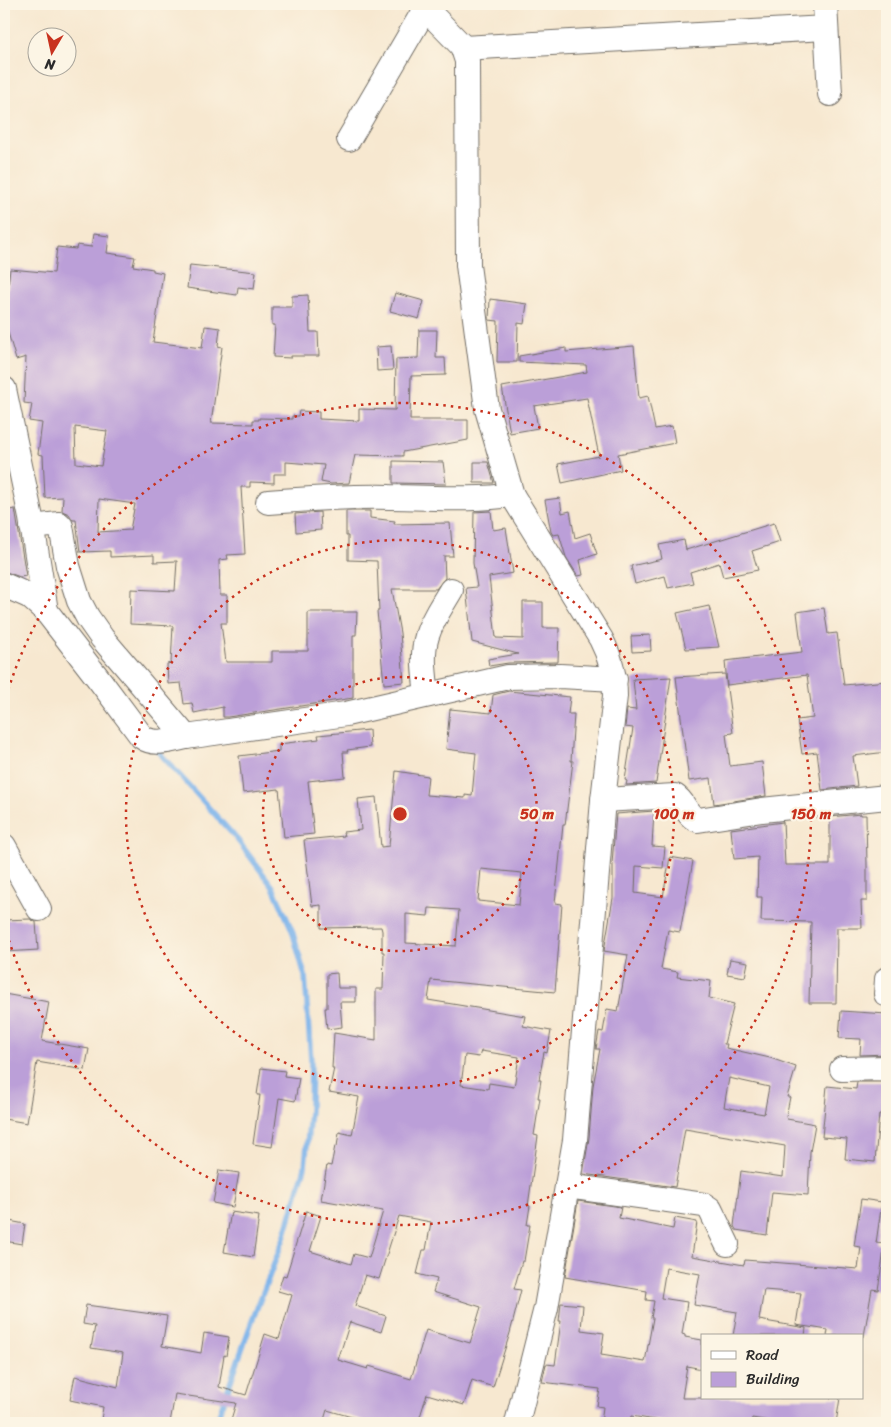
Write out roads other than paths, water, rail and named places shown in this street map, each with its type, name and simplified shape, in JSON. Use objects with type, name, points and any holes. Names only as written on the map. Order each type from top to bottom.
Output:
[{"type":"street","points":[[825,4],[830,94]]},
{"type":"street","points":[[349,139],[423,6],[463,48],[467,66],[468,265],[487,409],[512,495],[602,639],[615,678],[615,696],[603,800],[575,1140],[546,1308],[517,1423]]},
{"type":"street","points":[[463,48],[826,28]]},
{"type":"street","points":[[4,389],[45,525],[46,611]]},
{"type":"street","points":[[268,502],[378,497],[488,498],[512,495]]},
{"type":"street","points":[[45,525],[61,526],[68,566],[76,592],[88,618],[173,740]]},
{"type":"street","points":[[4,586],[29,596],[46,611],[96,674],[142,737],[148,741],[173,740],[346,714],[508,677],[615,678]]},
{"type":"street","points":[[428,695],[423,667],[426,637],[430,626],[451,590]]},
{"type":"street","points":[[603,800],[675,796],[692,817],[698,820],[762,810],[887,797]]},
{"type":"street","points":[[4,846],[39,909]]},
{"type":"street","points":[[842,1069],[887,1068]]},
{"type":"street","points":[[567,1186],[704,1204],[710,1209],[727,1244]]},
{"type":"waterway","points":[[156,749],[236,838],[273,887],[292,930],[305,976],[311,1060],[310,1111],[305,1167],[284,1238],[216,1423]]}]
